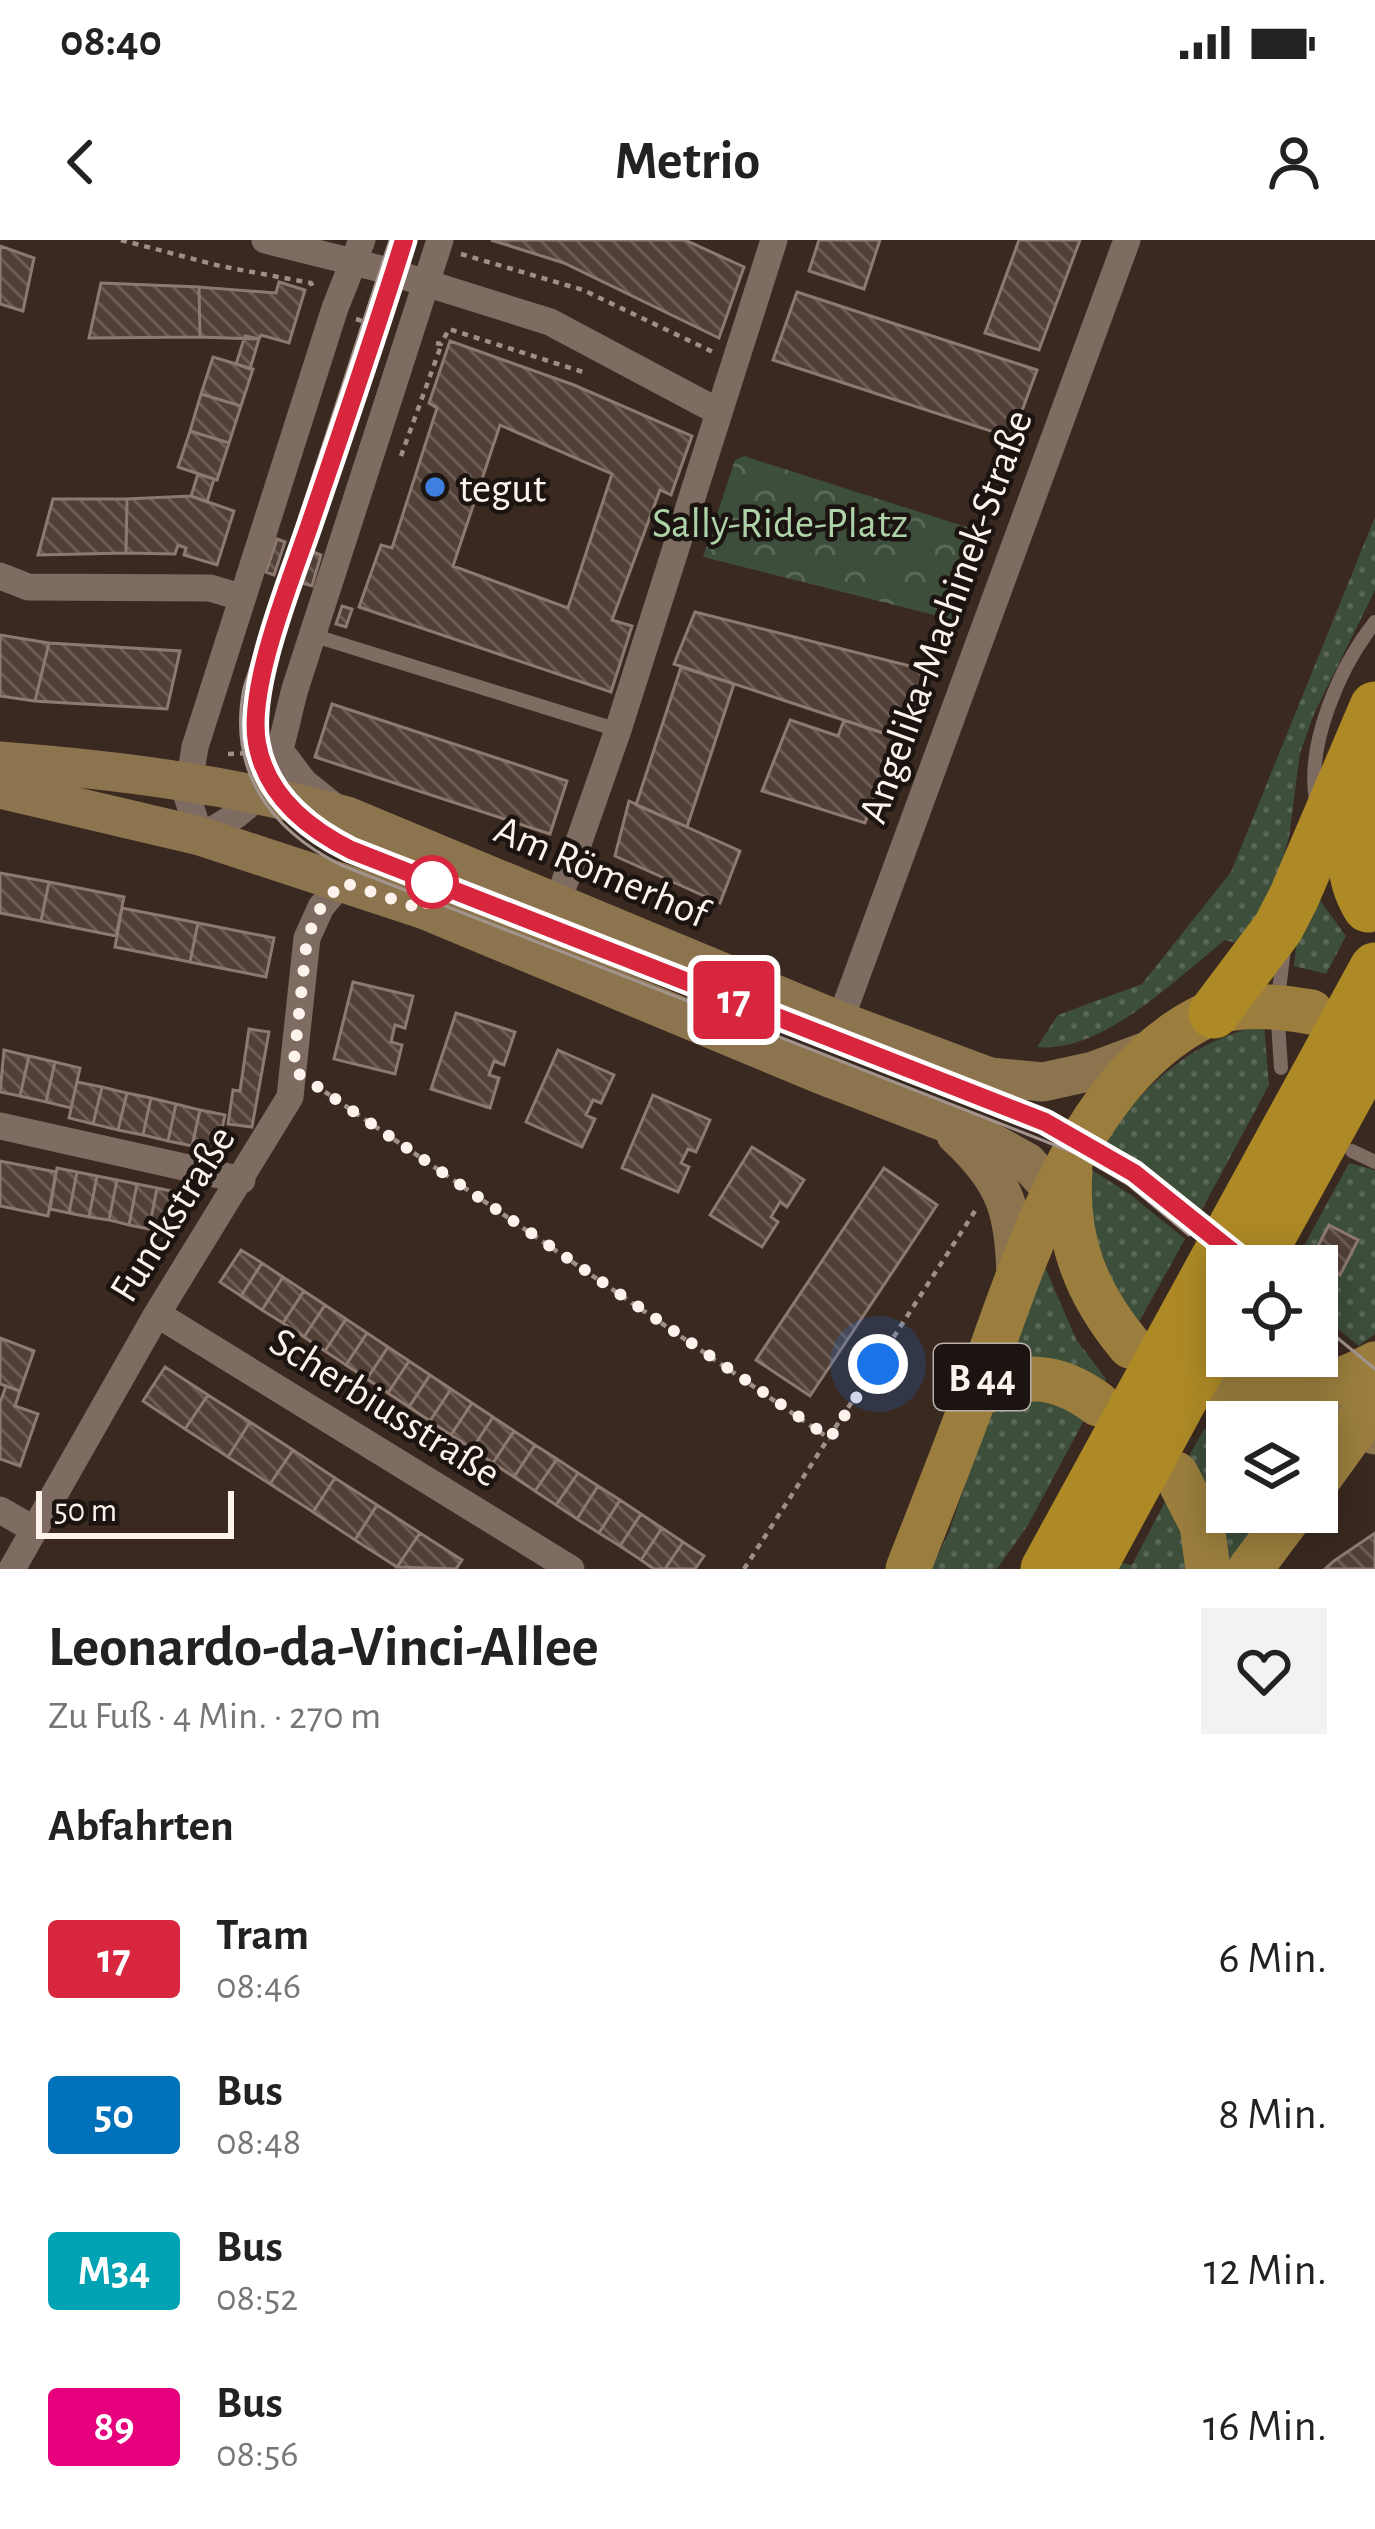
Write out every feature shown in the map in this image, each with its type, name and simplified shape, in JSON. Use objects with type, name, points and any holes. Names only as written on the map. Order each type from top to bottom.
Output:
[{"type":"highway","points":[[1214,1013],[1278,928],[1375,707]]},
{"type":"highway","points":[[1368,907],[1355,880],[1353,840],[1375,770]]},
{"type":"highway","points":[[1090,1569],[1106,1497],[1375,968]]},
{"type":"highway","points":[[1266,1245],[1375,1046]]},
{"type":"highway","points":[[1046,1569],[1106,1497],[1206,1347]]},
{"type":"main road","name":"Am Römerhof","points":[[0,761],[187,781],[347,816],[840,1021],[972,1072],[1008,1081],[1043,1082],[1093,1071],[1155,1048]]},
{"type":"main road","points":[[0,788],[200,836],[425,910],[1012,1152],[1066,1192],[1081,1271],[1092,1295],[1130,1346]]},
{"type":"main road","name":"B 44","points":[[908,1569],[1016,1282],[1066,1192],[1105,1104],[1155,1048],[1214,1013],[1294,1009]]},
{"type":"main road","points":[[939,1119],[982,1159],[1001,1187],[1013,1226],[1016,1282]]},
{"type":"main road","points":[[1273,1399],[1328,1387],[1375,1364]]},
{"type":"main road","points":[[975,1397],[1018,1378],[1049,1378],[1081,1390],[1098,1404]]},
{"type":"main road","points":[[1221,1393],[1368,1417],[1338,1454]]},
{"type":"main road","points":[[1176,1474],[1202,1526],[1208,1569]]},
{"type":"main road","points":[[1250,1569],[1277,1533]]},
{"type":"street","points":[[265,240],[358,250],[428,284],[573,332],[718,412]]},
{"type":"street","points":[[557,904],[619,730],[774,240]]},
{"type":"street","name":"Angelika-Machinek-Straße","points":[[840,1021],[1127,240]]},
{"type":"street","points":[[358,250],[240,597],[187,781],[200,836],[239,814],[261,794],[282,754],[312,635],[439,242]]},
{"type":"street","points":[[0,576],[28,587],[210,588],[240,597]]},
{"type":"street","points":[[282,754],[304,782],[347,816]]},
{"type":"street","name":"Funckstraße","points":[[12,1569],[157,1314],[290,1097],[307,938],[321,907],[342,882]]},
{"type":"street","points":[[0,1126],[242,1180]]},
{"type":"street","name":"Scherbiusstraße","points":[[157,1314],[571,1569]]},
{"type":"street","points":[[886,1569],[945,1472]]},
{"type":"street","points":[[0,1510],[33,1528]]},
{"type":"lane","points":[[1321,834],[1313,785],[1318,738],[1337,690],[1375,622]]},
{"type":"lane","points":[[312,635],[619,730]]},
{"type":"lane","points":[[1281,1067],[1294,1009],[1294,897]]},
{"type":"lane","points":[[1352,1151],[1375,1162]]},
{"type":"path","points":[[439,242],[583,290],[735,362]]},
{"type":"path","points":[[293,1070],[830,1438]]},
{"type":"path","points":[[744,1569],[983,1197]]},
{"type":"green space","name":"Sally-Ride-Platz","points":[[744,456],[979,531],[984,542],[954,620],[703,557],[735,460]]},
{"type":"green space","points":[[1375,517],[1375,590],[1300,753],[1289,837],[1273,896],[1236,943],[1225,940],[1112,1026],[1062,1046],[1037,1047],[1058,1015],[1142,984],[1231,872]]},
{"type":"green space","points":[[1319,899],[1346,936],[1326,974],[1294,966],[1297,937]]},
{"type":"green space","points":[[1264,1025],[1269,1085],[1199,1215],[1101,1145],[1134,1103],[1171,1068],[1213,1042]]},
{"type":"green space","points":[[1349,1163],[1375,1170],[1375,1334],[1359,1346],[1338,1329],[1338,1245],[1304,1245]]},
{"type":"green space","points":[[1092,1170],[1185,1239],[1139,1322],[1098,1252],[1091,1214]]},
{"type":"green space","points":[[1041,1258],[1076,1339],[1106,1379],[1100,1390],[1000,1367]]},
{"type":"green space","points":[[1003,1395],[1090,1409],[1028,1525],[997,1569],[931,1569],[949,1532],[991,1406]]},
{"type":"green space","points":[[1206,1429],[1206,1519],[1184,1465]]},
{"type":"green space","points":[[1168,1496],[1199,1569],[1119,1569],[1122,1563],[1132,1565]]},
{"type":"green space","points":[[1211,1533],[1252,1533],[1226,1569]]},
{"type":"building","points":[[491,240],[685,240],[744,267],[719,338],[564,263]]},
{"type":"building","points":[[819,240],[880,240],[864,289],[809,271]]},
{"type":"building","points":[[1019,240],[1080,240],[1039,350],[985,333]]},
{"type":"building","points":[[0,246],[34,258],[23,311],[0,304]]},
{"type":"building","points":[[279,282],[305,290],[289,343],[261,335],[259,339],[200,337],[199,287],[276,293]]},
{"type":"building","points":[[101,283],[199,287],[200,337],[89,338]]},
{"type":"building","points":[[797,292],[1037,370],[1012,438],[773,360]]},
{"type":"building","points":[[245,336],[259,339],[250,369],[236,364]]},
{"type":"building","points":[[450,341],[574,385],[692,436],[671,495],[660,490],[612,620],[632,626],[611,692],[359,607],[381,545],[392,548],[437,408],[429,403]],"holes":[[[500,425],[612,474],[568,608],[453,566]]]},
{"type":"building","points":[[213,357],[253,369],[241,406],[201,394]]},
{"type":"building","points":[[201,394],[241,406],[229,443],[190,431]]},
{"type":"building","points":[[190,431],[229,443],[217,480],[178,467]]},
{"type":"building","points":[[198,474],[214,479],[207,502],[191,496]]},
{"type":"building","points":[[191,496],[234,511],[217,565],[184,555],[186,548],[178,545],[175,554],[126,553],[127,499]]},
{"type":"building","points":[[53,499],[127,499],[126,553],[38,555]]},
{"type":"building","points":[[277,539],[285,542],[274,575],[266,572]]},
{"type":"building","points":[[313,552],[321,555],[312,586],[302,583]]},
{"type":"building","points":[[342,606],[352,609],[346,627],[336,624]]},
{"type":"building","points":[[695,612],[926,670],[904,740],[674,664]]},
{"type":"building","points":[[0,635],[49,643],[35,701],[0,696]]},
{"type":"building","points":[[49,643],[180,651],[167,709],[35,701]]},
{"type":"building","points":[[681,667],[734,684],[687,827],[636,805]]},
{"type":"building","points":[[332,704],[567,781],[550,834],[315,757]]},
{"type":"building","points":[[790,720],[838,736],[844,720],[896,737],[865,823],[762,791]]},
{"type":"building","points":[[629,801],[740,851],[720,903],[615,856]]},
{"type":"building","points":[[0,873],[49,882],[41,921],[0,913]]},
{"type":"building","points":[[49,882],[124,897],[116,936],[41,921]]},
{"type":"building","points":[[122,908],[198,923],[190,962],[115,947]]},
{"type":"building","points":[[198,923],[274,938],[266,977],[190,962]]},
{"type":"building","points":[[353,982],[413,996],[405,1028],[395,1025],[391,1042],[402,1045],[395,1074],[334,1059]]},
{"type":"building","points":[[456,1013],[515,1032],[504,1065],[494,1061],[489,1075],[499,1078],[490,1108],[431,1089]]},
{"type":"building","points":[[249,1029],[269,1032],[252,1127],[228,1124],[233,1090],[240,1091]]},
{"type":"building","points":[[4,1050],[29,1056],[20,1096],[0,1092]]},
{"type":"building","points":[[558,1050],[614,1075],[601,1103],[593,1100],[586,1115],[595,1119],[582,1147],[526,1122]]},
{"type":"building","points":[[29,1056],[55,1062],[46,1102],[20,1096]]},
{"type":"building","points":[[55,1062],[80,1068],[71,1108],[46,1102]]},
{"type":"building","points":[[77,1082],[102,1087],[93,1124],[69,1118]]},
{"type":"building","points":[[102,1087],[127,1093],[118,1130],[93,1124]]},
{"type":"building","points":[[127,1093],[151,1098],[143,1135],[118,1130]]},
{"type":"building","points":[[653,1095],[710,1120],[696,1152],[688,1149],[681,1163],[689,1167],[678,1192],[622,1168]]},
{"type":"building","points":[[151,1098],[176,1104],[168,1141],[143,1135]]},
{"type":"building","points":[[176,1104],[200,1110],[192,1146],[168,1141]]},
{"type":"building","points":[[200,1110],[225,1115],[217,1152],[192,1146]]},
{"type":"building","points":[[752,1147],[804,1180],[787,1207],[780,1202],[771,1217],[778,1222],[762,1247],[710,1215]]},
{"type":"building","points":[[0,1161],[56,1172],[48,1216],[0,1206]]},
{"type":"building","points":[[57,1168],[77,1172],[69,1213],[50,1209]]},
{"type":"building","points":[[884,1168],[937,1205],[810,1396],[756,1360]]},
{"type":"building","points":[[77,1172],[97,1176],[89,1217],[69,1213]]},
{"type":"building","points":[[97,1176],[117,1180],[109,1220],[89,1217]]},
{"type":"building","points":[[117,1180],[137,1184],[129,1225],[109,1220]]},
{"type":"building","points":[[137,1184],[157,1188],[149,1229],[129,1225]]},
{"type":"building","points":[[157,1188],[176,1192],[169,1233],[149,1229]]},
{"type":"building","points":[[1329,1225],[1358,1240],[1340,1275],[1338,1245],[1318,1245]]},
{"type":"building","points":[[241,1250],[262,1263],[241,1296],[220,1282]]},
{"type":"building","points":[[262,1263],[283,1277],[262,1310],[241,1296]]},
{"type":"building","points":[[283,1277],[304,1291],[283,1323],[262,1310]]},
{"type":"building","points":[[304,1291],[325,1305],[304,1337],[283,1323]]},
{"type":"building","points":[[325,1305],[346,1319],[325,1351],[304,1337]]},
{"type":"building","points":[[346,1319],[367,1333],[346,1365],[325,1351]]},
{"type":"building","points":[[367,1333],[388,1347],[367,1379],[346,1365]]},
{"type":"building","points":[[0,1338],[34,1351],[20,1391],[0,1384]]},
{"type":"building","points":[[388,1347],[409,1361],[388,1393],[367,1379]]},
{"type":"building","points":[[409,1361],[430,1375],[409,1407],[388,1393]]},
{"type":"building","points":[[165,1367],[208,1395],[185,1429],[143,1401]]},
{"type":"building","points":[[430,1375],[451,1389],[430,1421],[409,1407]]},
{"type":"building","points":[[6,1386],[20,1391],[15,1406],[38,1414],[20,1466],[0,1459],[0,1403]]},
{"type":"building","points":[[451,1389],[472,1403],[451,1435],[430,1421]]},
{"type":"building","points":[[208,1395],[250,1422],[228,1457],[185,1429]]},
{"type":"building","points":[[472,1403],[493,1417],[472,1449],[451,1435]]},
{"type":"building","points":[[493,1417],[514,1431],[493,1463],[472,1449]]},
{"type":"building","points":[[250,1422],[293,1450],[270,1484],[228,1457]]},
{"type":"building","points":[[514,1431],[535,1445],[514,1477],[493,1463]]},
{"type":"building","points":[[535,1445],[557,1459],[535,1491],[514,1477]]},
{"type":"building","points":[[293,1450],[335,1478],[313,1512],[270,1484]]},
{"type":"building","points":[[557,1459],[578,1473],[556,1505],[535,1491]]},
{"type":"building","points":[[578,1473],[598,1486],[577,1519],[556,1505]]},
{"type":"building","points":[[335,1478],[377,1505],[355,1540],[313,1512]]},
{"type":"building","points":[[598,1486],[620,1500],[599,1533],[577,1519]]},
{"type":"building","points":[[620,1500],[641,1514],[620,1546],[599,1533]]},
{"type":"building","points":[[377,1505],[420,1533],[397,1567],[355,1540]]},
{"type":"building","points":[[641,1514],[662,1528],[641,1560],[620,1546]]},
{"type":"building","points":[[662,1528],[683,1542],[665,1569],[654,1569],[641,1560]]},
{"type":"building","points":[[420,1533],[462,1560],[456,1569],[397,1567]]},
{"type":"building","points":[[1375,1533],[1375,1569],[1325,1569],[1334,1561]]},
{"type":"building","points":[[683,1542],[704,1556],[695,1569],[665,1569]]},
{"type":"tram line","points":[[390,240],[244,688],[242,745],[259,794],[274,815],[293,834],[341,865],[1075,1153],[1129,1185],[1189,1235]]},
{"type":"tram line","name":"17","points":[[404,240],[297,564],[257,704],[257,745],[270,778],[296,816],[351,850],[1045,1122],[1134,1173],[1224,1245]]},
{"type":"tram line","points":[[1338,1338],[1375,1369]]},
{"type":"place","name":"tegut","points":[[435,487]]},
{"type":"route","points":[[432,882],[425,910],[342,882],[321,907],[307,938],[293,1070],[830,1438],[878,1364]]}]
